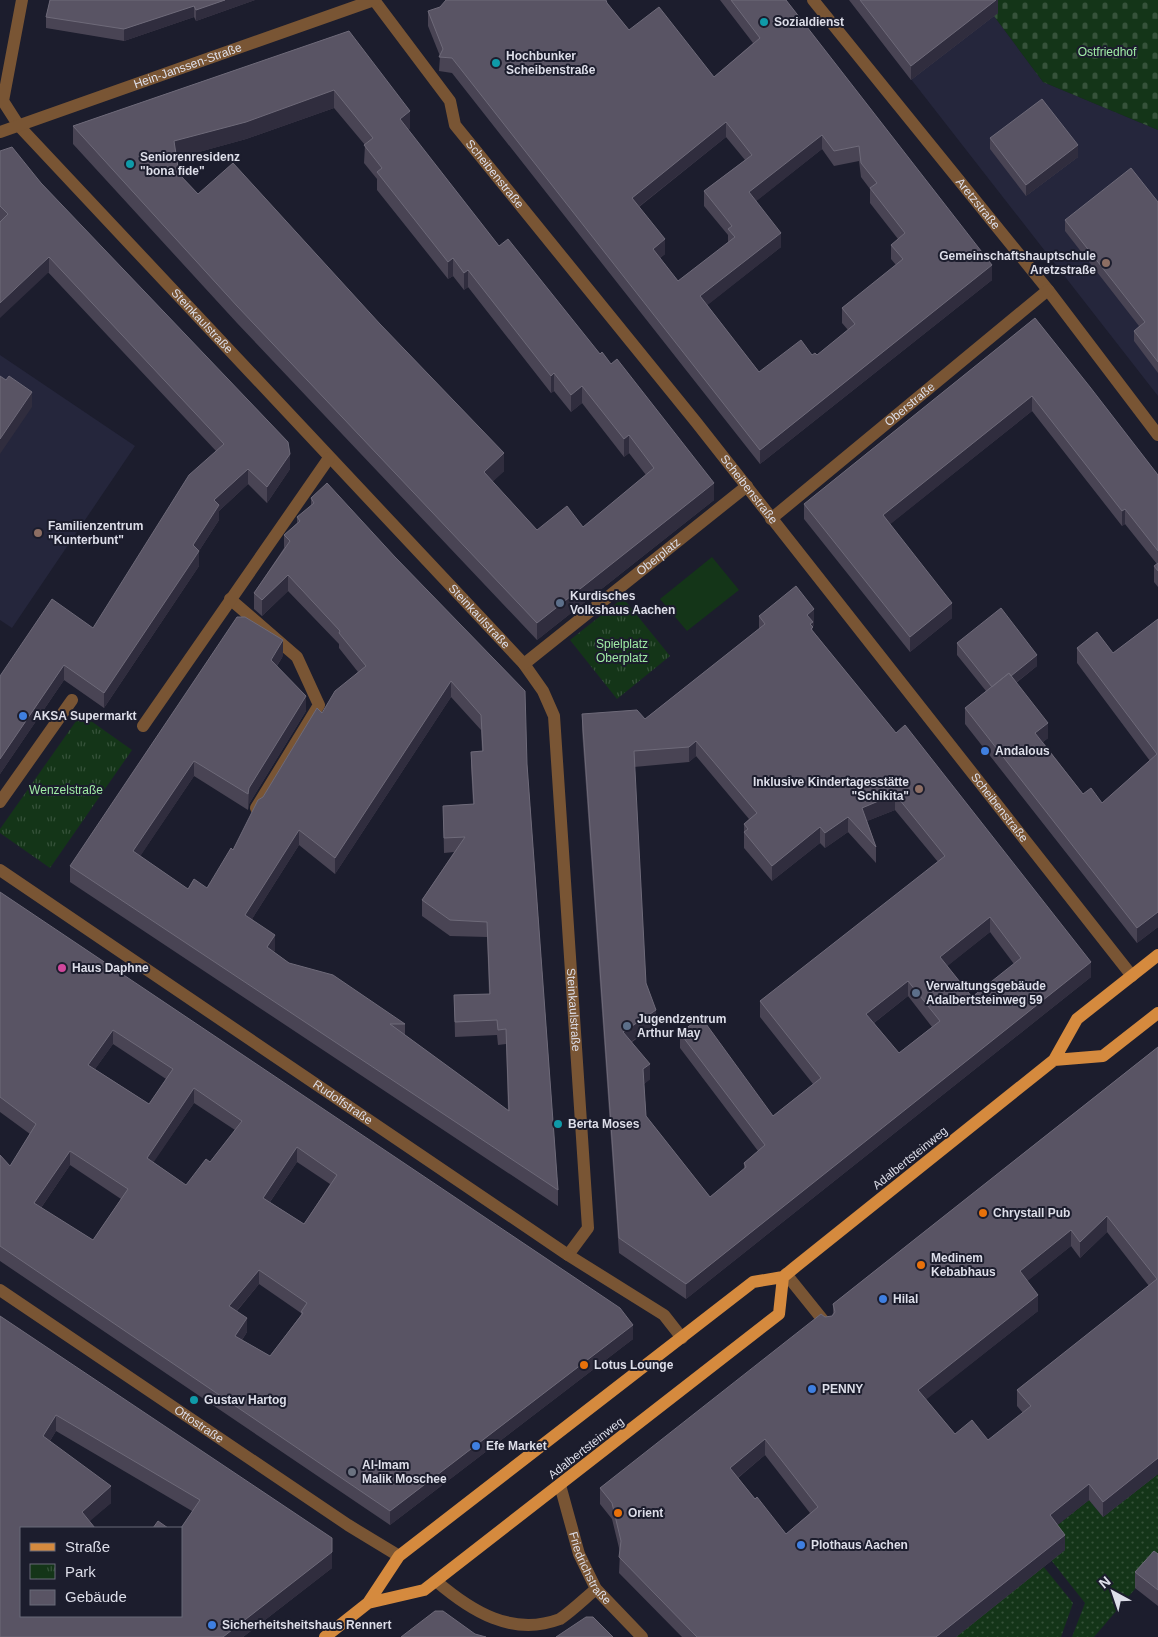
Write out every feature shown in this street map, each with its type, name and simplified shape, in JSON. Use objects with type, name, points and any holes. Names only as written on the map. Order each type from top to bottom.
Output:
[{"type":"main road","name":"Adalbertsteinweg","points":[[325,1637],[368,1603],[399,1556],[753,1282],[784,1275],[1054,1060],[1077,1019],[1158,955]]},
{"type":"main road","points":[[1054,1060],[1103,1056],[1158,1013]]},
{"type":"main road","name":"Adalbertsteinweg","points":[[368,1603],[424,1590],[779,1314],[784,1275]]},
{"type":"street","name":"Steinkaulstraße","points":[[22,0],[3,101],[19,126],[524,664],[543,691],[554,716],[588,1228],[568,1255]]},
{"type":"street","name":"Hein-Janssen-Straße","points":[[0,132],[374,0]]},
{"type":"street","name":"Scheibenstraße","points":[[374,0],[450,101],[455,124],[747,486],[1132,976]]},
{"type":"street","name":"Aretzstraße","points":[[813,0],[1048,290],[1158,435]]},
{"type":"street","name":"Oberstraße","points":[[772,519],[1048,290]]},
{"type":"street","points":[[143,726],[329,458]]},
{"type":"street","name":"Oberplatz","points":[[524,664],[747,486]]},
{"type":"street","points":[[230,599],[297,657],[319,705],[256,808]]},
{"type":"street","points":[[0,802],[72,700]]},
{"type":"street","name":"Rudolfstraße","points":[[0,870],[568,1255],[664,1315],[682,1338]]},
{"type":"street","points":[[784,1275],[827,1325]]},
{"type":"street","name":"Ottostraße","points":[[0,1290],[348,1525],[399,1556]]},
{"type":"street","name":"Friedrichstraße","points":[[560,1485],[579,1554],[596,1589],[642,1637]]},
{"type":"street","points":[[436,1581],[481,1619],[499,1628],[520,1632],[540,1629],[559,1620],[596,1589]]},
{"type":"shaded area","name":"Gemeinschaftshauptschule Aretzstraße","points":[[862,0],[987,0],[998,13],[994,16],[1043,82],[1158,130],[1158,396],[854,6]]},
{"type":"shaded area","name":"Familienzentrum \"Kunterbunt\"","points":[[0,355],[135,446],[12,628],[0,620]]},
{"type":"green space","name":"Ostfriedhof","points":[[987,0],[1158,0],[1158,130],[1043,82],[994,16],[998,13]]},
{"type":"green space","points":[[712,557],[739,590],[687,631],[660,599]]},
{"type":"green space","name":"Spielplatz Oberplatz","points":[[623,598],[670,656],[617,699],[570,640]]},
{"type":"green space","name":"Wenzelstraße","points":[[81,714],[132,750],[50,868],[0,833],[0,829]]},
{"type":"green space","points":[[1158,1474],[1158,1562],[1094,1637],[1072,1637],[1085,1603],[1051,1560],[1050,1531],[1089,1500],[1103,1517]]},
{"type":"green space","points":[[1043,1566],[1073,1603],[1061,1637],[955,1637]]},
{"type":"building","points":[[50,0],[225,0],[196,10],[194,6],[124,29],[46,17]]},
{"type":"building","points":[[446,0],[606,0],[629,30],[659,7],[714,77],[760,38],[731,0],[786,0],[992,265],[760,450],[452,58],[439,57],[443,49],[428,11],[440,7]],"holes":[[[726,122],[752,155],[704,191],[732,226],[728,229],[735,237],[678,281],[653,249],[665,239],[632,198]],[[822,135],[834,151],[859,146],[861,163],[877,183],[870,188],[905,233],[891,245],[903,259],[842,308],[855,324],[817,355],[815,353],[812,355],[801,340],[759,372],[700,296],[781,233],[749,192]]]},
{"type":"building","points":[[860,0],[996,0],[911,66]]},
{"type":"building","points":[[349,31],[410,111],[400,119],[499,246],[508,239],[600,354],[602,352],[611,364],[617,359],[714,483],[537,623],[237,306],[73,126]],"holes":[[[334,90],[373,138],[364,145],[382,168],[377,172],[448,262],[453,258],[464,273],[468,270],[551,376],[554,373],[571,395],[582,386],[624,439],[629,435],[654,468],[583,527],[567,506],[537,530],[484,472],[504,453],[380,324],[233,163],[198,194],[179,174],[174,141],[246,122]]]},
{"type":"building","points":[[1042,99],[1078,145],[1026,185],[990,138]]},
{"type":"building","points":[[12,147],[41,183],[288,442],[290,454],[267,487],[248,469],[214,500],[219,505],[193,545],[199,551],[104,693],[64,665],[0,759],[0,676],[52,599],[93,628],[189,475],[224,444],[49,257],[0,303],[0,222],[8,214],[0,206],[0,151]]},
{"type":"building","points":[[1131,168],[1158,202],[1158,362],[1134,331],[1145,322],[1065,220]]},
{"type":"building","points":[[1035,318],[1158,475],[1158,551],[1125,509],[1122,511],[1032,396],[883,515],[952,603],[910,637],[804,504]]},
{"type":"building","points":[[0,376],[6,380],[9,376],[32,392],[0,439]]},
{"type":"building","points":[[327,483],[395,557],[525,691],[527,764],[558,1190],[70,866],[237,617],[245,617],[283,640],[271,660],[306,696],[249,788],[248,794],[194,761],[133,851],[188,889],[194,879],[207,888],[231,848],[233,850],[258,800],[263,797],[317,708],[322,713],[335,691],[366,666],[339,633],[340,631],[288,575],[262,600],[254,593],[290,541],[284,535],[300,521],[297,517],[314,503],[311,498]],"holes":[[[451,681],[481,715],[483,751],[471,752],[474,804],[443,806],[444,838],[465,837],[422,900],[450,920],[487,922],[490,994],[454,995],[455,1022],[497,1020],[498,1030],[506,1029],[509,1111],[390,1024],[405,1024],[333,975],[289,963],[267,947],[275,935],[245,915],[299,830],[335,858]]]},
{"type":"building","points":[[1158,563],[1158,571],[1154,566]]},
{"type":"building","points":[[796,586],[814,609],[807,615],[813,622],[810,624],[813,627],[811,629],[896,733],[905,725],[1091,962],[686,1284],[619,1238],[582,714],[637,710],[645,719],[765,624],[759,616]],"holes":[[[696,741],[757,813],[744,824],[748,829],[744,832],[772,866],[820,827],[825,833],[848,817],[876,847],[862,808],[895,794],[945,856],[760,1001],[821,1078],[773,1116],[701,1017],[680,1033],[765,1145],[744,1163],[746,1167],[710,1197],[646,1116],[643,1069],[650,1064],[623,1032],[656,1010],[646,983],[634,751],[689,747]],[[990,917],[1021,958],[972,997],[940,957]],[[908,981],[940,1021],[899,1053],[866,1014]]]},
{"type":"building","points":[[1001,608],[1037,655],[1011,676],[1009,673],[992,687],[957,643]]},
{"type":"building","points":[[1158,619],[1158,912],[1137,928],[965,708],[1009,673],[1048,723],[1035,733],[1083,794],[1091,788],[1102,803],[1157,754],[1077,648],[1097,632],[1113,653]]},
{"type":"building","points":[[0,892],[620,1308],[633,1325],[390,1511],[0,1246],[0,1155],[10,1166],[36,1124],[0,1097]],"holes":[[[113,1030],[173,1069],[149,1104],[88,1065]],[[194,1088],[242,1121],[210,1162],[206,1159],[186,1185],[147,1158]],[[297,1147],[337,1175],[304,1224],[263,1198]],[[70,1151],[128,1189],[93,1240],[34,1203]],[[259,1270],[307,1303],[301,1312],[303,1313],[270,1356],[235,1336],[247,1318],[229,1306]]]},
{"type":"building","points":[[1158,1047],[1158,1458],[1103,1502],[1089,1484],[1050,1515],[1065,1535],[936,1637],[697,1637],[619,1557],[621,1541],[612,1503],[600,1488],[821,1314],[825,1317],[832,1316],[835,1312],[833,1304]],"holes":[[[1107,1216],[1157,1279],[1017,1390],[1031,1406],[988,1440],[972,1420],[955,1434],[918,1390],[1038,1295],[1020,1271],[1071,1230],[1080,1242]],[[765,1439],[818,1507],[786,1534],[757,1497],[755,1499],[730,1468]]]},
{"type":"building","points":[[0,1316],[332,1538],[332,1552],[223,1637],[0,1637]],"holes":[[[56,1415],[200,1500],[182,1527],[182,1617],[20,1617],[20,1527],[94,1527],[82,1512],[111,1486],[43,1436]]]},
{"type":"building","points":[[158,1521],[167,1527],[154,1527]]},
{"type":"building","points":[[1154,1551],[1158,1554],[1158,1590],[1135,1572]]},
{"type":"building","points":[[435,1611],[443,1611],[475,1634],[486,1637],[401,1637]]},
{"type":"building","points":[[586,1617],[593,1617],[613,1637],[556,1637]]},
{"type":"place","name":"Sozialdienst","points":[[764,22]]},
{"type":"place","name":"Hochbunker Scheibenstraße","points":[[496,63]]},
{"type":"place","name":"Seniorenresidenz \"bona fide\"","points":[[130,164]]},
{"type":"place","name":"Gemeinschaftshauptschule Aretzstraße","points":[[1106,263]]},
{"type":"place","name":"Familienzentrum \"Kunterbunt\"","points":[[38,533]]},
{"type":"place","name":"Kurdisches Volkshaus Aachen","points":[[560,603]]},
{"type":"place","name":"AKSA Supermarkt","points":[[23,716]]},
{"type":"place","name":"Andalous","points":[[985,751]]},
{"type":"place","name":"Inklusive Kindertagesstätte \"Schikita\"","points":[[919,789]]},
{"type":"place","name":"Haus Daphne","points":[[62,968]]},
{"type":"place","name":"Verwaltungsgebäude Adalbertsteinweg 59","points":[[916,993]]},
{"type":"place","name":"Jugendzentrum Arthur May","points":[[627,1026]]},
{"type":"place","name":"Berta Moses","points":[[558,1124]]},
{"type":"place","name":"Chrystall Pub","points":[[983,1213]]},
{"type":"place","name":"Medinem Kebabhaus","points":[[921,1265]]},
{"type":"place","name":"Hilal","points":[[883,1299]]},
{"type":"place","name":"Lotus Lounge","points":[[584,1365]]},
{"type":"place","name":"PENNY","points":[[812,1389]]},
{"type":"place","name":"Gustav Hartog","points":[[194,1400]]},
{"type":"place","name":"Efe Market","points":[[476,1446]]},
{"type":"place","name":"Al-Imam Malik Moschee","points":[[352,1472]]},
{"type":"place","name":"Orient","points":[[618,1513]]},
{"type":"place","name":"Plothaus Aachen","points":[[801,1545]]},
{"type":"place","name":"Sicherheitsheitshaus Rennert","points":[[212,1625]]}]
